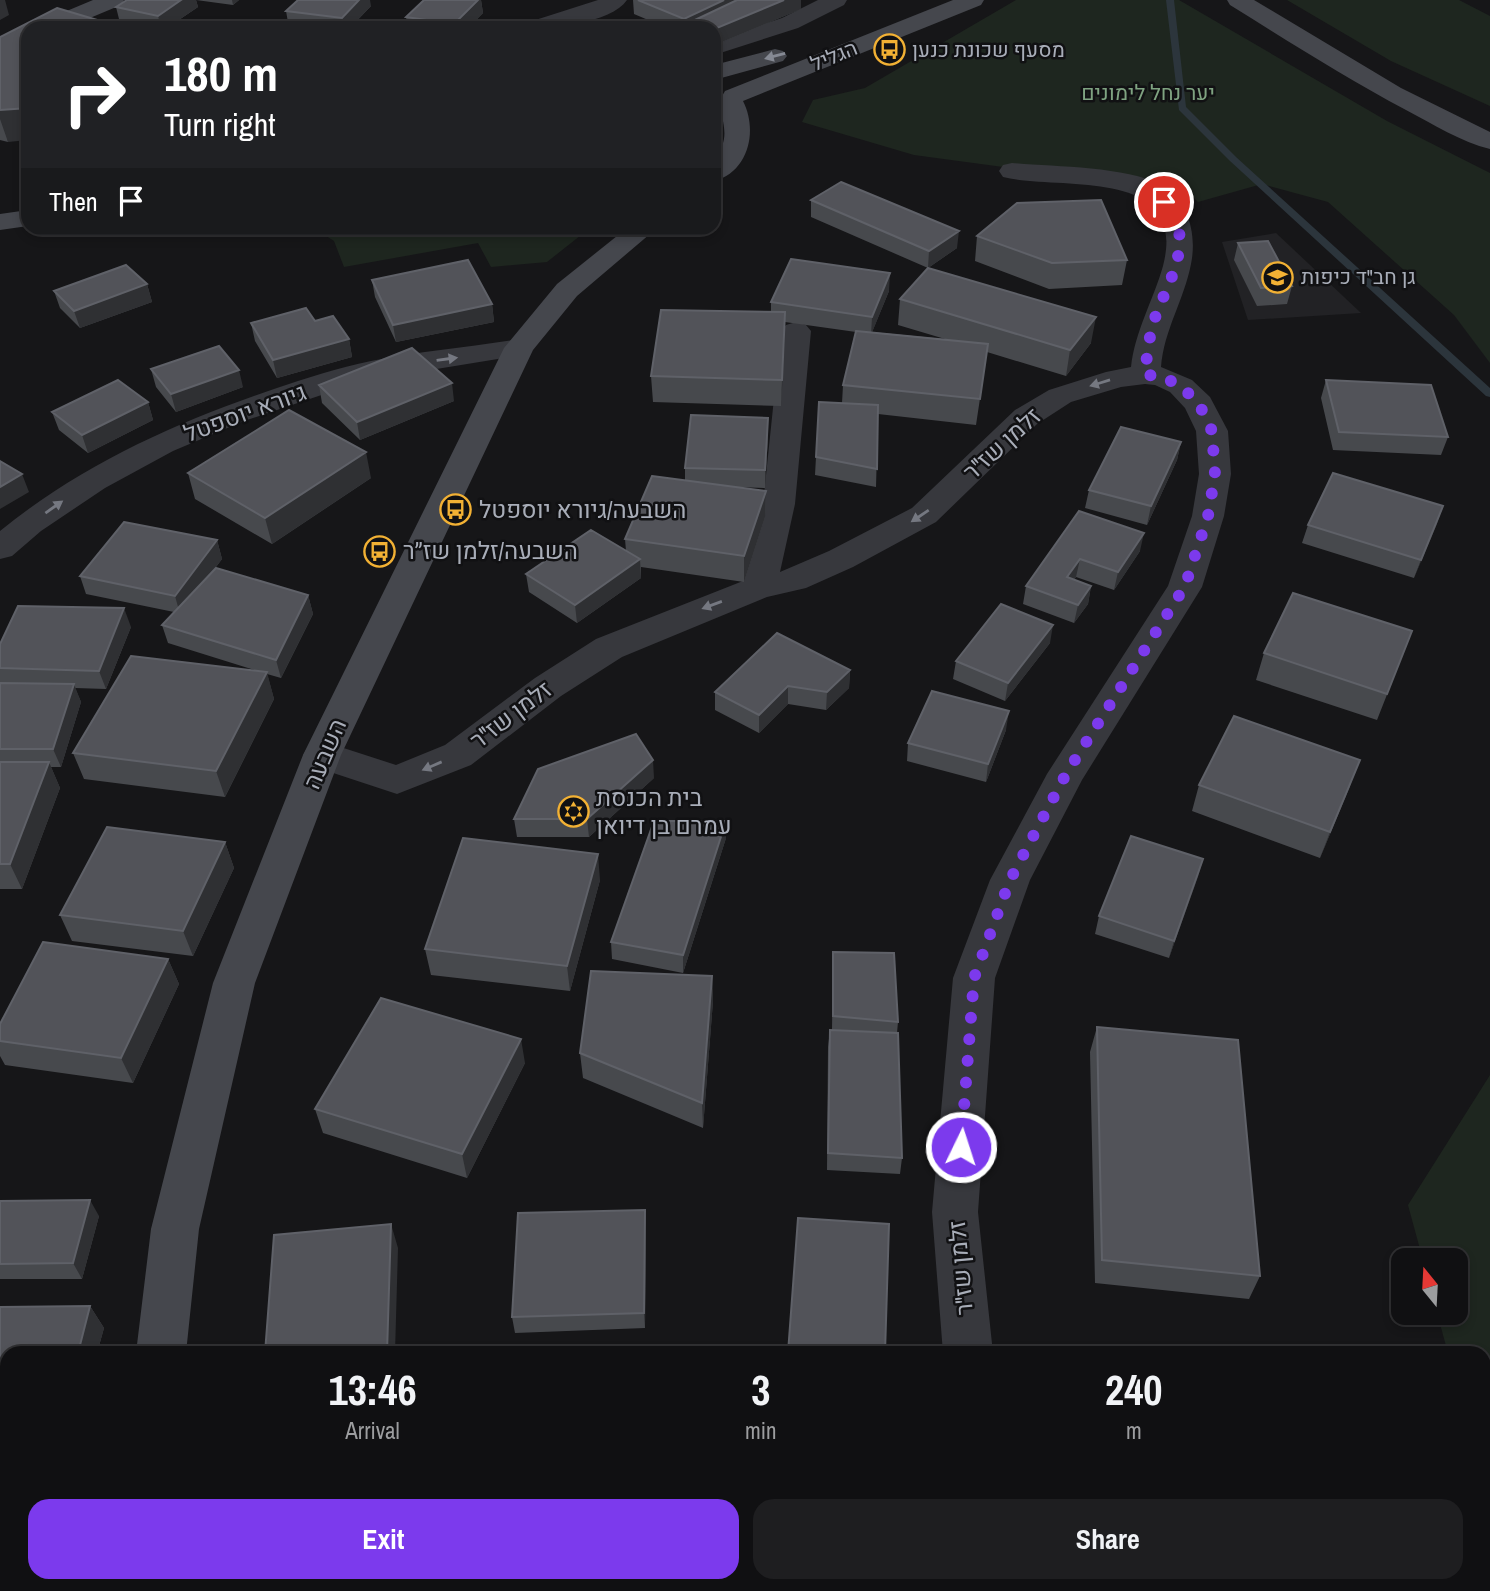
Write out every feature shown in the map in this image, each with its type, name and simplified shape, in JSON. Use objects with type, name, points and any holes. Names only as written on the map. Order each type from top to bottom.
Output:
[{"type":"street","points":[[63,21],[113,0]]},
{"type":"street","points":[[559,21],[595,10],[616,0]]},
{"type":"street","points":[[721,46],[790,23],[836,0]]},
{"type":"street","name":"הגליל","points":[[721,74],[832,41],[931,0]]},
{"type":"street","name":"הגליל","points":[[727,105],[973,0]]},
{"type":"street","points":[[1238,0],[1390,94],[1436,118],[1490,141]]},
{"type":"street","points":[[721,81],[726,84],[727,105],[740,128],[737,150],[721,166]]},
{"type":"street","points":[[1013,171],[1128,182],[1153,191],[1174,213],[1180,239],[1177,265],[1147,344],[1145,375]]},
{"type":"street","points":[[0,208],[21,205]]},
{"type":"street","points":[[0,222],[21,219]]},
{"type":"street","name":"השבעה","points":[[162,1346],[175,1228],[234,983],[323,755],[519,348],[567,289],[634,235]]},
{"type":"street","points":[[759,588],[779,505],[796,331]]},
{"type":"street","name":"גיורא יוספטל","points":[[0,548],[18,532],[79,491],[144,453],[209,423],[369,370],[519,348]]},
{"type":"street","name":"זלמן שז\"ר","points":[[323,755],[397,780],[458,755],[548,687],[609,648],[759,588],[794,580],[924,514],[1026,417],[1060,396],[1117,378],[1145,375],[1161,376],[1181,386],[1199,404],[1212,431],[1215,474],[1208,516],[1185,586],[1066,774],[1010,880],[974,978],[955,1212],[967,1346]]},
{"type":"shaded area","name":"גן חב\"ד כיפות","points":[[1276,233],[1361,313],[1248,320],[1222,242]]},
{"type":"green space","name":"יער נחל לימונים","points":[[1016,0],[1179,0],[1387,121],[1490,173],[1490,363],[1454,315],[1328,202],[1262,184],[1198,202],[1188,192],[914,155],[802,122],[813,100],[865,88]]},
{"type":"green space","points":[[1287,0],[1459,0],[1490,16],[1490,106],[1391,61]]},
{"type":"green space","points":[[325,235],[581,235],[547,262],[491,267],[478,243],[344,267],[334,241]]},
{"type":"green space","points":[[1490,1075],[1490,1346],[1446,1346],[1440,1325],[1468,1325],[1468,1248],[1420,1248],[1408,1205]]},
{"type":"building","points":[[127,0],[181,0],[158,16],[116,7]]},
{"type":"building","points":[[298,0],[359,0],[342,18],[286,11]]},
{"type":"building","points":[[424,0],[478,0],[457,21],[406,17]]},
{"type":"building","points":[[638,0],[724,0],[684,19]]},
{"type":"building","points":[[737,0],[784,0],[721,26],[721,21],[695,20]]},
{"type":"building","points":[[57,8],[101,21],[31,21]]},
{"type":"building","points":[[21,26],[21,108],[0,110],[0,37]]},
{"type":"building","points":[[841,182],[959,231],[929,251],[811,200]]},
{"type":"building","points":[[1101,200],[1127,260],[1052,263],[977,236],[1017,203]]},
{"type":"building","points":[[1268,241],[1292,286],[1261,288],[1238,243]]},
{"type":"building","points":[[791,259],[890,273],[872,317],[771,302]]},
{"type":"building","points":[[468,260],[492,304],[393,325],[372,280]]},
{"type":"building","points":[[126,265],[147,284],[74,311],[54,291]]},
{"type":"building","points":[[928,268],[1096,317],[1070,350],[900,299]]},
{"type":"building","points":[[306,308],[315,321],[333,316],[349,339],[273,360],[251,323]]},
{"type":"building","points":[[661,310],[785,312],[782,380],[651,376]]},
{"type":"building","points":[[856,331],[988,344],[980,399],[843,385]]},
{"type":"building","points":[[219,346],[239,370],[171,394],[151,369]]},
{"type":"building","points":[[412,348],[452,383],[357,422],[319,385]]},
{"type":"building","points":[[118,380],[148,402],[82,435],[52,412]]},
{"type":"building","points":[[1326,380],[1431,385],[1448,437],[1339,432]]},
{"type":"building","points":[[819,402],[878,405],[877,469],[816,457]]},
{"type":"building","points":[[289,410],[366,452],[265,518],[188,473]]},
{"type":"building","points":[[691,415],[768,418],[765,470],[685,468]]},
{"type":"building","points":[[1121,427],[1181,442],[1151,506],[1089,490]]},
{"type":"building","points":[[0,461],[22,474],[0,487]]},
{"type":"building","points":[[1333,473],[1443,506],[1421,560],[1308,525]]},
{"type":"building","points":[[652,476],[766,491],[744,556],[625,539]]},
{"type":"building","points":[[1079,511],[1144,533],[1118,572],[1080,559],[1067,577],[1091,586],[1078,605],[1026,586]]},
{"type":"building","points":[[124,522],[217,540],[175,596],[80,576]]},
{"type":"building","points":[[591,530],[640,559],[575,605],[526,574]]},
{"type":"building","points":[[216,568],[308,595],[276,660],[162,625]]},
{"type":"building","points":[[1293,593],[1412,631],[1387,694],[1264,653]]},
{"type":"building","points":[[1001,604],[1053,625],[1008,683],[956,661]]},
{"type":"building","points":[[18,606],[124,608],[99,671],[0,668],[0,644]]},
{"type":"building","points":[[777,633],[850,670],[827,692],[788,686],[759,715],[715,692]]},
{"type":"building","points":[[131,656],[267,672],[216,771],[73,753]]},
{"type":"building","points":[[0,683],[74,684],[53,749],[0,749]]},
{"type":"building","points":[[932,691],[1009,711],[988,764],[908,743]]},
{"type":"building","points":[[1234,716],[1360,760],[1330,832],[1199,785]]},
{"type":"building","name":"בית הכנסת עמרם בן דיואן","points":[[636,734],[653,760],[587,819],[514,819],[538,769]]},
{"type":"building","points":[[0,762],[49,762],[10,864],[0,864]]},
{"type":"building","points":[[654,821],[726,821],[683,955],[611,942]]},
{"type":"building","points":[[107,827],[225,842],[183,931],[60,915]]},
{"type":"building","points":[[1131,836],[1203,859],[1174,941],[1099,916]]},
{"type":"building","points":[[463,838],[598,854],[567,966],[425,949]]},
{"type":"building","points":[[43,942],[168,959],[121,1058],[0,1041],[0,1024]]},
{"type":"building","points":[[833,952],[894,953],[898,1022],[833,1016]]},
{"type":"building","points":[[591,971],[712,976],[702,1103],[580,1053]]},
{"type":"building","points":[[381,998],[521,1039],[462,1154],[315,1109]]},
{"type":"building","points":[[1097,1027],[1238,1040],[1260,1276],[1102,1260]]},
{"type":"building","points":[[830,1030],[898,1033],[902,1158],[828,1153]]},
{"type":"building","points":[[90,1200],[73,1263],[0,1264],[0,1201]]},
{"type":"building","points":[[645,1210],[644,1313],[512,1317],[518,1213]]},
{"type":"building","points":[[798,1218],[889,1224],[885,1346],[789,1346]]},
{"type":"building","points":[[391,1224],[387,1346],[266,1346],[274,1235]]},
{"type":"building","points":[[90,1306],[80,1346],[0,1346],[0,1307]]},
{"type":"waterway","points":[[1170,0],[1182,108],[1233,159],[1490,394]]},
{"type":"place","name":"מסעף שכונת כנען","points":[[889,50]]},
{"type":"place","name":"גן חב\"ד כיפות","points":[[1278,277]]},
{"type":"place","name":"השבעה/גיורא יוספטל","points":[[456,510]]},
{"type":"place","name":"השבעה/זלמן שז״ר","points":[[380,551]]},
{"type":"place","name":"בית הכנסת עמרם בן דיואן","points":[[573,812]]},
{"type":"route","points":[[961,1147],[974,978],[1010,880],[1066,774],[1185,586],[1208,516],[1215,474],[1212,431],[1199,404],[1181,386],[1161,376],[1145,375],[1147,344],[1177,265],[1180,239],[1174,213],[1164,202]]}]
